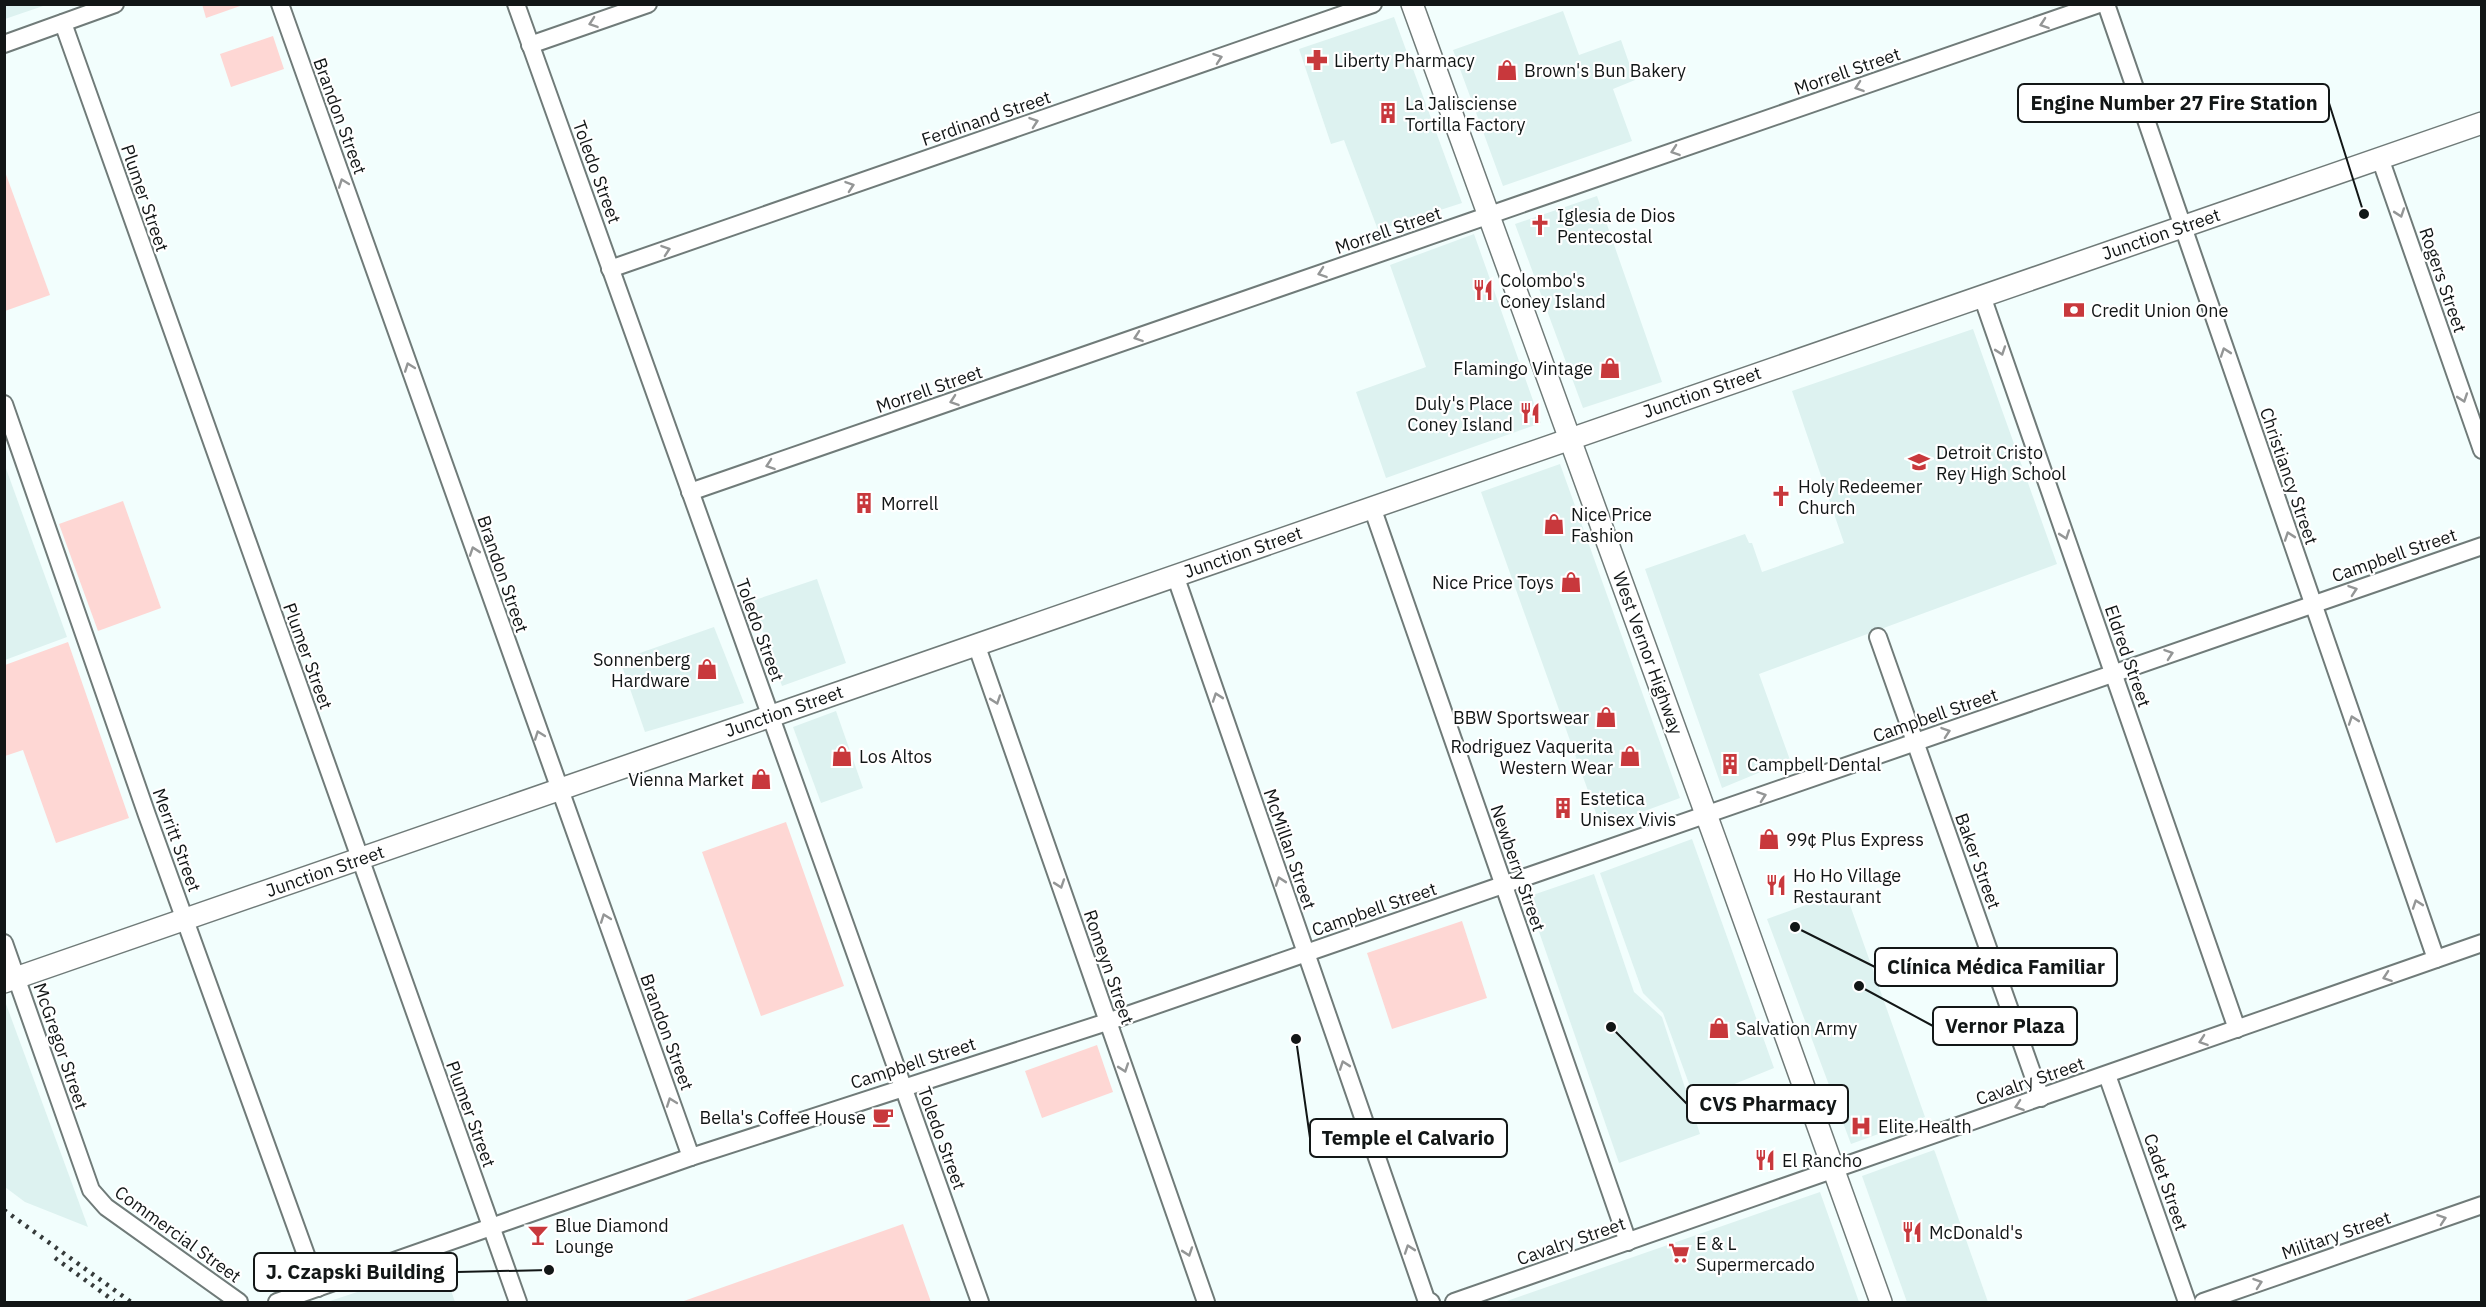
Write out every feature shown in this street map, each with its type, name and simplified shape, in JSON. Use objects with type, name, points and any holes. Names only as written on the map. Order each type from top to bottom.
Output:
[{"type":"street","points":[[4,44],[115,4]]},
{"type":"street","name":"Brandon Street","points":[[280,4],[691,1157]]},
{"type":"street","name":"Toledo Street","points":[[516,4],[980,1302]]},
{"type":"street","points":[[530,45],[648,4]]},
{"type":"street","name":"Ferdinand Street","points":[[610,269],[1373,4]]},
{"type":"street","name":"West Vernor Highway","points":[[1412,4],[1707,815],[1881,1302]]},
{"type":"street","name":"Morrell Street","points":[[690,492],[2099,4]]},
{"type":"street","name":"Christiancy Street","points":[[2106,4],[2436,959]]},
{"type":"street","name":"Plumer Street","points":[[63,23],[518,1302]]},
{"type":"street","name":"Junction Street","points":[[11,980],[2481,123]]},
{"type":"street","name":"Rogers Street","points":[[2380,158],[2481,450]]},
{"type":"street","name":"Eldred Street","points":[[1982,296],[2237,1029]]},
{"type":"street","name":"Merritt Street","points":[[4,404],[185,919],[318,1288]]},
{"type":"street","name":"Newberry Street","points":[[1372,507],[1628,1242]]},
{"type":"street","name":"Campbell Street","points":[[277,1302],[691,1157],[1107,1022],[2481,546]]},
{"type":"street","name":"McMillan Street","points":[[1175,575],[1426,1299],[1431,1302]]},
{"type":"street","name":"Baker Street","points":[[1878,637],[2042,1098]]},
{"type":"street","name":"Romeyn Street","points":[[976,644],[1206,1302]]},
{"type":"street","name":"McGregor Street","points":[[4,943],[11,980],[80,1162]]},
{"type":"street","name":"Cavalry Street","points":[[1454,1302],[2481,943]]},
{"type":"street","name":"Cadet Street","points":[[2107,1075],[2187,1302]]},
{"type":"street","name":"Commercial Street","points":[[80,1162],[91,1190],[106,1207],[239,1302]]},
{"type":"street","name":"Military Street","points":[[2203,1302],[2481,1205]]},
{"type":"shaded area","points":[[5,4],[46,4],[46,5],[5,19]]},
{"type":"shaded area","points":[[202,4],[243,4],[243,5],[206,18]]},
{"type":"shaded area","points":[[1563,11],[1579,55],[1621,40],[1635,80],[1613,89],[1632,141],[1503,186],[1453,50]]},
{"type":"shaded area","points":[[1394,17],[1462,203],[1378,230],[1344,140],[1331,144],[1299,49]]},
{"type":"shaded area","points":[[273,36],[284,69],[231,87],[220,54]]},
{"type":"shaded area","points":[[4,169],[50,295],[5,311],[4,311]]},
{"type":"shaded area","points":[[1597,196],[1662,382],[1583,408],[1515,224]]},
{"type":"shaded area","points":[[1474,234],[1541,423],[1386,478],[1356,392],[1426,367],[1390,265]]},
{"type":"shaded area","name":"Detroit Cristo Rey High School","points":[[1973,329],[2057,564],[1759,674],[1790,760],[1722,788],[1645,569],[1745,534],[1749,543],[1752,543],[1762,572],[1844,543],[1792,391]]},
{"type":"shaded area","points":[[4,463],[67,637],[5,660],[4,660]]},
{"type":"shaded area","points":[[1560,464],[1680,798],[1601,827],[1481,492]]},
{"type":"shaded area","points":[[123,501],[161,608],[98,631],[59,524]]},
{"type":"shaded area","points":[[817,579],[846,663],[782,686],[752,601]]},
{"type":"shaded area","points":[[714,627],[744,703],[645,732],[620,660]]},
{"type":"shaded area","points":[[68,642],[129,818],[56,843],[23,750],[5,756],[5,665]]},
{"type":"shaded area","points":[[836,711],[863,788],[821,803],[793,727]]},
{"type":"shaded area","points":[[786,822],[844,986],[761,1016],[702,852]]},
{"type":"shaded area","points":[[1692,839],[1774,1068],[1695,1100],[1663,1013],[1643,993],[1600,873]]},
{"type":"shaded area","points":[[1594,874],[1634,992],[1662,1017],[1700,1134],[1619,1163],[1527,897]]},
{"type":"shaded area","points":[[1845,891],[1925,1117],[1851,1144],[1767,919]]},
{"type":"shaded area","points":[[1462,921],[1487,998],[1392,1029],[1367,953]]},
{"type":"shaded area","points":[[6,1004],[88,1227],[25,1202],[5,1187]]},
{"type":"shaded area","points":[[1097,1045],[1113,1092],[1042,1118],[1025,1071]]},
{"type":"shaded area","points":[[1934,1150],[1988,1302],[1907,1302],[1862,1176]]},
{"type":"shaded area","points":[[1820,1192],[1859,1302],[1504,1302],[1728,1224]]},
{"type":"shaded area","points":[[903,1224],[931,1302],[681,1302]]},
{"type":"shaded area","points":[[442,1264],[455,1302],[327,1302]]},
{"type":"railway","points":[[4,1210],[131,1302]]},
{"type":"railway","points":[[55,1258],[114,1301]]},
{"type":"place","name":"Liberty Pharmacy","points":[[1317,60]]},
{"type":"place","name":"Brown's Bun Bakery","points":[[1507,70]]},
{"type":"place","name":"La Jalisciense Tortilla Factory","points":[[1388,113]]},
{"type":"place","name":"Engine Number 27 Fire Station","points":[[2364,214]]},
{"type":"place","name":"Iglesia de Dios Pentecostal","points":[[1540,225]]},
{"type":"place","name":"Colombo's Coney Island","points":[[1483,290]]},
{"type":"place","name":"Credit Union One","points":[[2074,310]]},
{"type":"place","name":"Flamingo Vintage","points":[[1610,368]]},
{"type":"place","name":"Duly's Place Coney Island","points":[[1530,413]]},
{"type":"place","name":"Detroit Cristo Rey High School","points":[[1919,462]]},
{"type":"place","name":"Holy Redeemer Church","points":[[1781,496]]},
{"type":"place","name":"Morrell","points":[[864,503]]},
{"type":"place","name":"Nice Price Fashion","points":[[1554,524]]},
{"type":"place","name":"Nice Price Toys","points":[[1571,582]]},
{"type":"place","name":"Sonnenberg Hardware","points":[[707,669]]},
{"type":"place","name":"BBW Sportswear","points":[[1606,717]]},
{"type":"place","name":"Los Altos","points":[[842,756]]},
{"type":"place","name":"Rodriguez Vaquerita Western Wear","points":[[1630,756]]},
{"type":"place","name":"Campbell Dental","points":[[1730,764]]},
{"type":"place","name":"Vienna Market","points":[[761,779]]},
{"type":"place","name":"Estetica Unisex Vivis","points":[[1563,808]]},
{"type":"place","name":"99¢ Plus Express","points":[[1769,839]]},
{"type":"place","name":"Ho Ho Village Restaurant","points":[[1776,885]]},
{"type":"place","name":"Clínica Médica Familiar","points":[[1795,927]]},
{"type":"place","name":"Vernor Plaza","points":[[1859,986]]},
{"type":"place","name":"CVS Pharmacy","points":[[1611,1027]]},
{"type":"place","name":"Salvation Army","points":[[1719,1028]]},
{"type":"place","name":"Temple el Calvario","points":[[1296,1039]]},
{"type":"place","name":"Bella's Coffee House","points":[[883,1117]]},
{"type":"place","name":"Elite Health","points":[[1861,1126]]},
{"type":"place","name":"El Rancho","points":[[1765,1160]]},
{"type":"place","name":"McDonald's","points":[[1912,1232]]},
{"type":"place","name":"Blue Diamond Lounge","points":[[538,1235]]},
{"type":"place","name":"E & L Supermercado","points":[[1679,1253]]},
{"type":"place","name":"J. Czapski Building","points":[[549,1270]]}]
